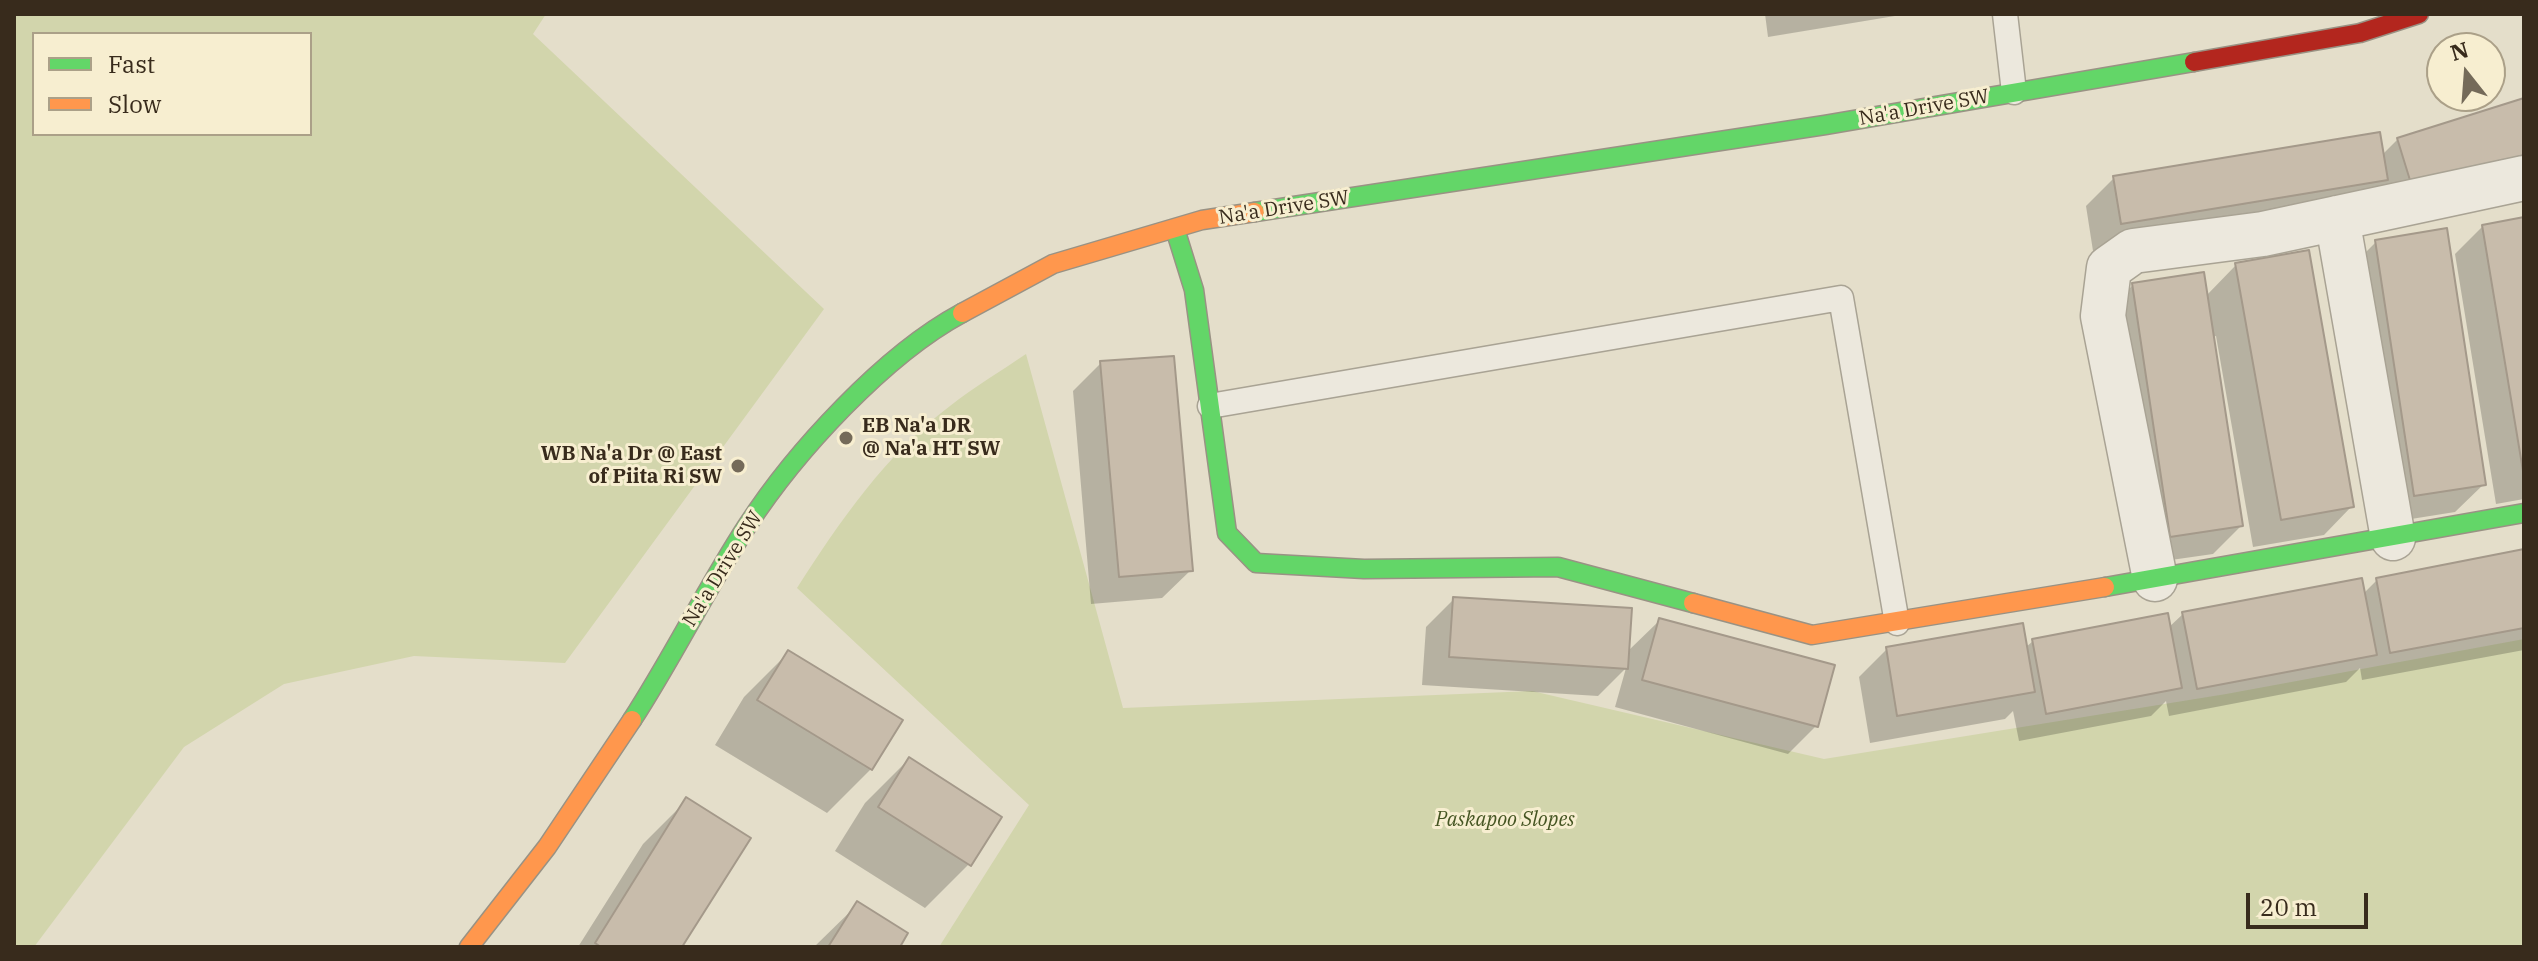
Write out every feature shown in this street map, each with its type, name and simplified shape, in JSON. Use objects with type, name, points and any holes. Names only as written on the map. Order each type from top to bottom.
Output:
[{"type":"street","name":"Na'a Drive SW","points":[[469,947],[547,847],[633,718],[748,524],[845,403],[942,324],[1053,264],[1202,220],[1825,125],[2360,33],[2419,14]]},
{"type":"street","points":[[2155,579],[2103,316],[2109,268],[2133,251],[2263,234],[2524,178]]},
{"type":"street","points":[[2337,218],[2393,538]]},
{"type":"street","points":[[1175,229],[1194,290],[1227,533],[1256,563],[1364,569],[1558,567],[1812,635],[2155,579],[2524,513]]},
{"type":"lane","points":[[2005,14],[2014,92]]},
{"type":"lane","points":[[1210,406],[1841,298],[1897,623]]},
{"type":"green space","points":[[14,14],[546,14],[533,34],[824,309],[565,663],[414,656],[284,684],[184,747],[34,947],[14,947]]},
{"type":"green space","name":"Paskapoo Slopes","points":[[1026,354],[1123,708],[1532,691],[1824,759],[2226,694],[2524,639],[2524,947],[939,947],[1029,805],[797,588],[847,514],[905,445],[959,399]]},
{"type":"building","points":[[2524,98],[2524,155],[2413,190],[2397,138],[2480,112],[2506,112],[2506,104]]},
{"type":"building","points":[[2380,132],[2388,180],[2121,224],[2113,176]]},
{"type":"building","points":[[2524,217],[2524,477],[2482,225]]},
{"type":"building","points":[[2447,228],[2486,485],[2414,496],[2375,240]]},
{"type":"building","points":[[2309,250],[2354,507],[2281,520],[2235,263]]},
{"type":"building","points":[[2204,272],[2243,526],[2170,537],[2132,283]]},
{"type":"building","points":[[1174,356],[1193,571],[1119,577],[1100,361]]},
{"type":"building","points":[[2524,549],[2524,628],[2390,653],[2376,578]]},
{"type":"building","points":[[2362,578],[2377,655],[2197,689],[2182,612]]},
{"type":"building","points":[[1453,597],[1632,608],[1628,669],[1449,657]]},
{"type":"building","points":[[2168,613],[2182,688],[2046,714],[2032,639]]},
{"type":"building","points":[[1659,618],[1835,665],[1818,727],[1642,680]]},
{"type":"building","points":[[2023,623],[2035,692],[1897,716],[1886,647]]},
{"type":"building","points":[[788,650],[903,720],[872,770],[757,700]]},
{"type":"building","points":[[909,757],[1002,817],[971,866],[878,807]]},
{"type":"building","points":[[686,797],[751,838],[682,947],[601,947],[595,943]]},
{"type":"building","points":[[857,901],[908,933],[900,947],[828,947]]},
{"type":"traffic: fast","points":[[1255,212],[1825,125],[2194,62]]},
{"type":"traffic: fast","points":[[1175,229],[1194,290],[1227,533],[1256,563],[1364,569],[1558,567],[1693,603]]},
{"type":"traffic: fast","points":[[632,720],[732,550],[790,467],[872,379],[932,331],[962,313]]},
{"type":"traffic: fast","points":[[2105,587],[2524,513]]},
{"type":"traffic: slow","points":[[962,313],[1053,264],[1202,220],[1255,212]]},
{"type":"traffic: slow","points":[[1693,603],[1812,635],[2105,587]]},
{"type":"traffic: slow","points":[[469,947],[547,847],[632,720]]},
{"type":"traffic: jam","points":[[2194,62],[2360,33],[2419,14]]},
{"type":"place","name":"EB Na'a DR @ Na'a HT SW","points":[[846,438]]},
{"type":"place","name":"WB Na'a Dr @ East of Piita Ri SW","points":[[738,466]]}]
